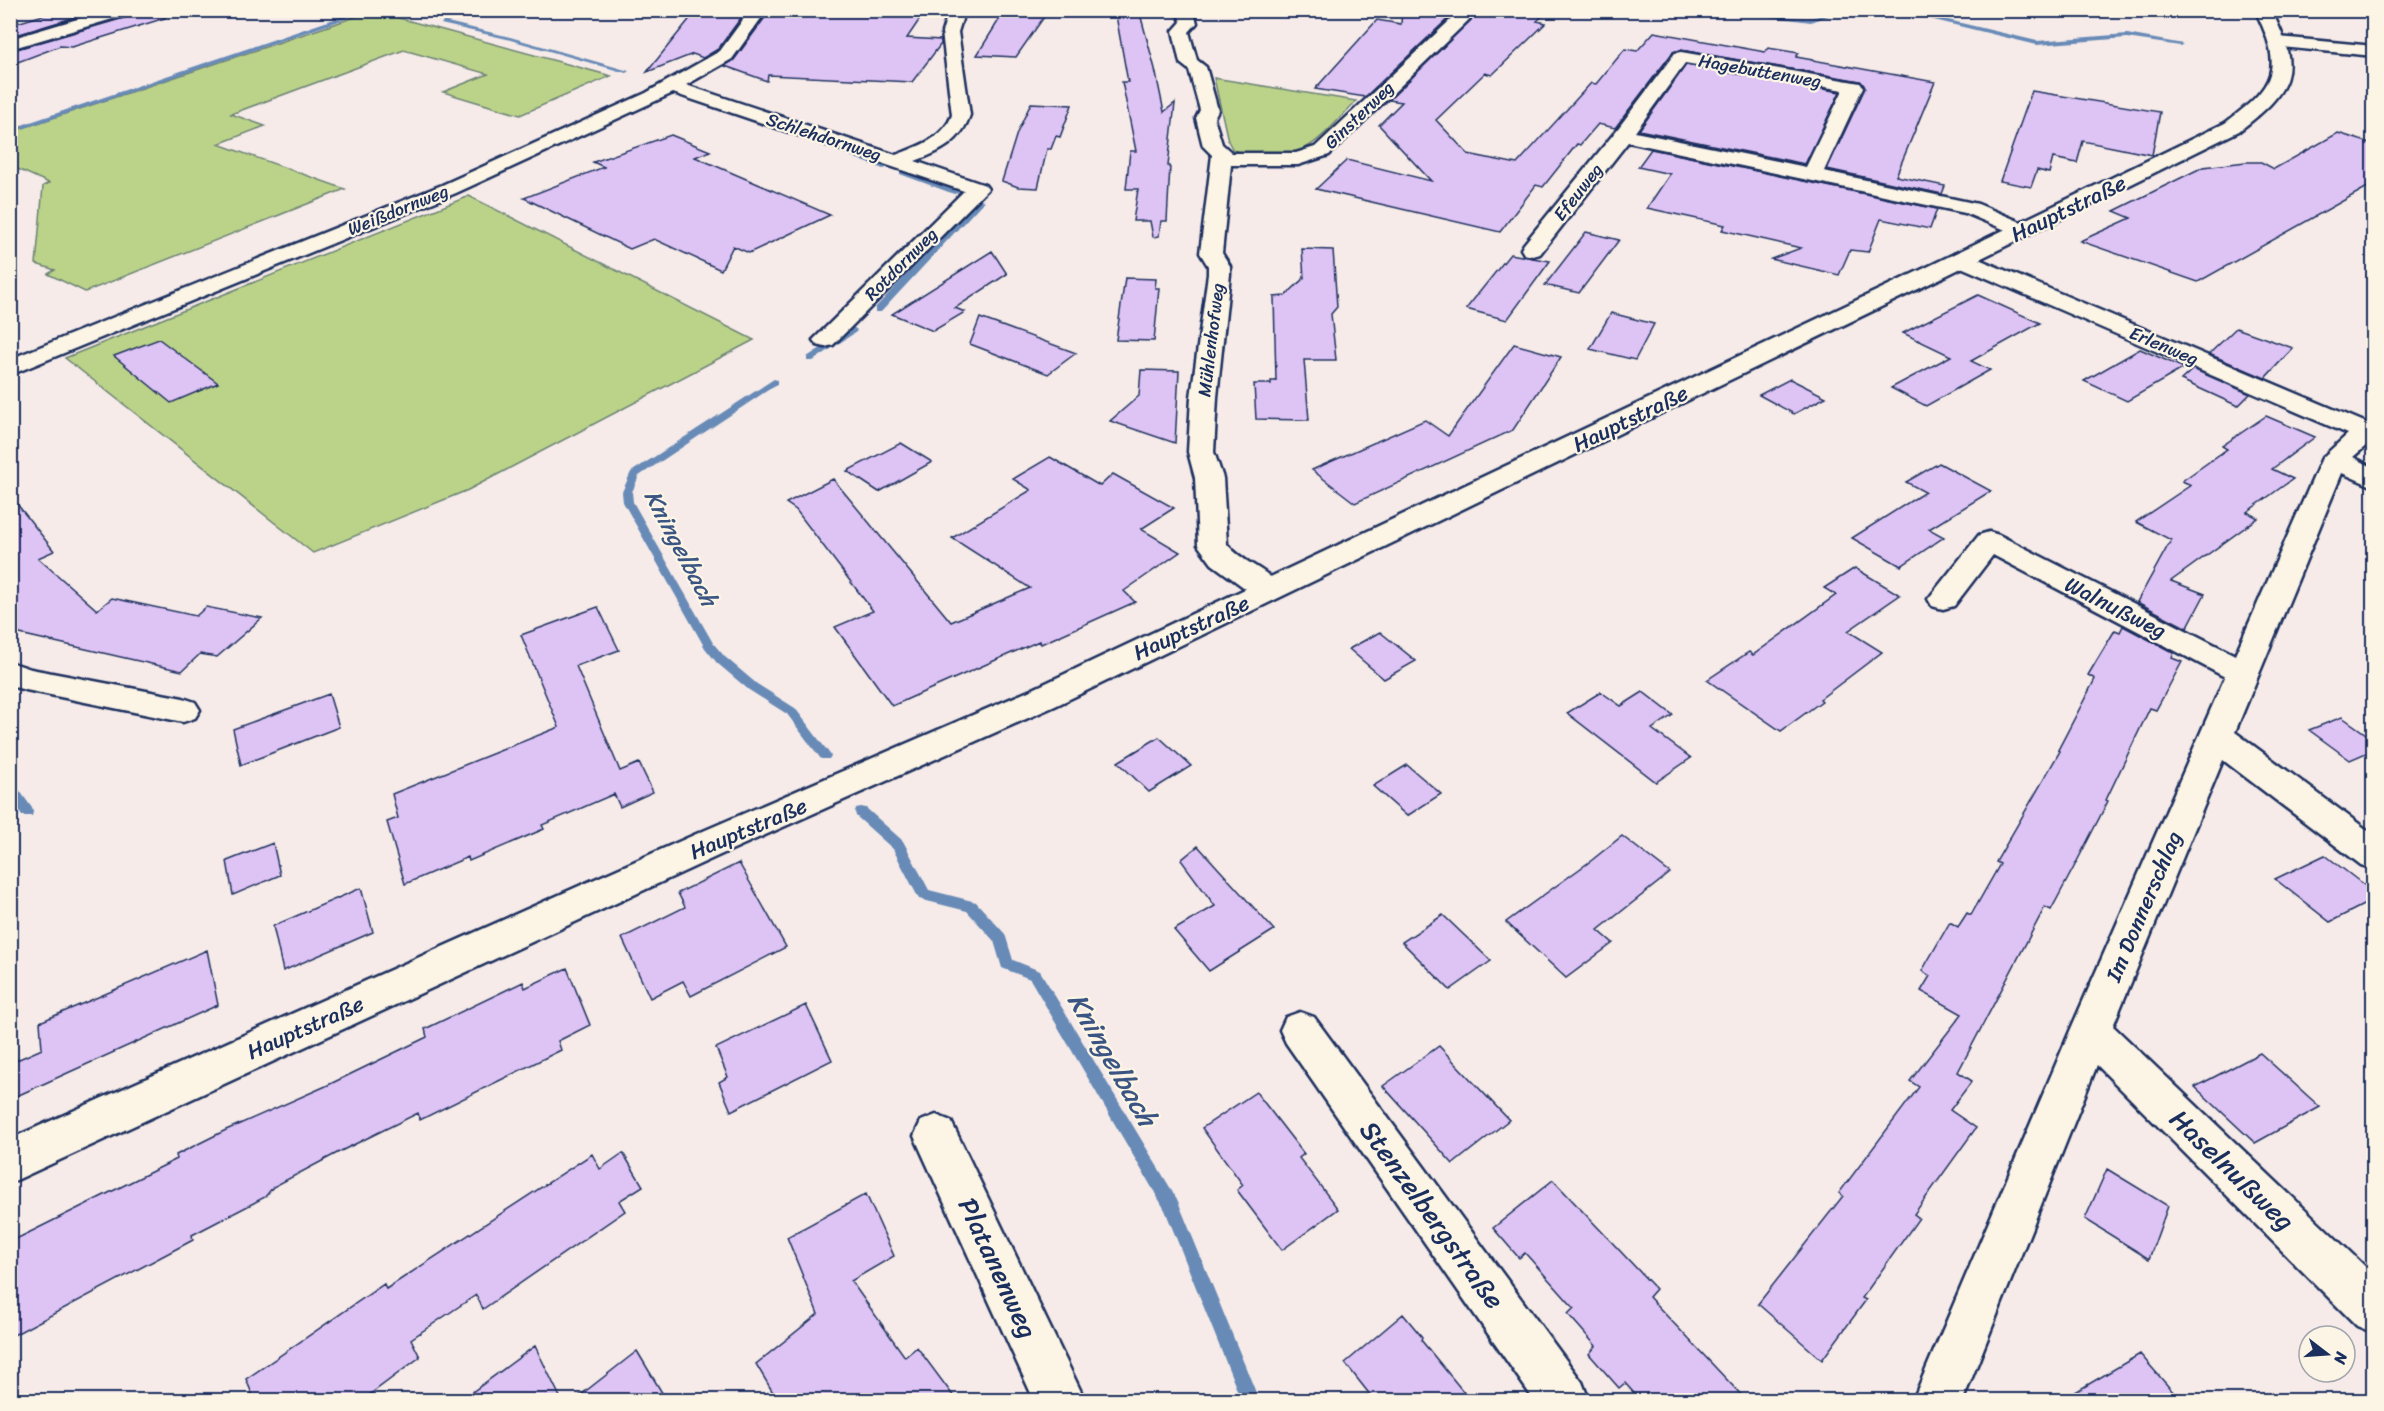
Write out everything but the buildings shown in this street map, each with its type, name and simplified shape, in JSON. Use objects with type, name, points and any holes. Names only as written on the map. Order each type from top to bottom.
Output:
[{"type":"street","points":[[10,44],[127,10]]},
{"type":"street","name":"Weißdornweg","points":[[10,368],[449,189],[652,97],[726,55],[759,10]]},
{"type":"street","points":[[899,161],[935,146],[950,136],[958,127],[961,115],[950,32],[957,10]]},
{"type":"street","points":[[1185,10],[1189,23],[1181,31],[1189,63],[1197,67],[1209,110],[1205,118],[1213,146],[1222,153],[1222,159]]},
{"type":"street","name":"Ginsterweg","points":[[1222,159],[1298,159],[1322,151],[1471,10]]},
{"type":"street","name":"Hauptstraße","points":[[10,1162],[707,845],[1043,698],[1962,259],[2232,127],[2260,107],[2273,91],[2278,77],[2282,53],[2263,10]]},
{"type":"street","points":[[2278,42],[2373,51]]},
{"type":"street","name":"Hagebuttenweg","points":[[1623,135],[1681,57],[1854,87],[1813,174]]},
{"type":"street","name":"Schlehdornweg","points":[[671,86],[978,189]]},
{"type":"street","points":[[1623,135],[1971,208],[2020,230]]},
{"type":"street","name":"Efeuweg","points":[[1532,249],[1623,135]]},
{"type":"street","name":"Mühlenhofweg","points":[[1222,159],[1211,254],[1219,266],[1219,274],[1204,397],[1201,452],[1209,478],[1213,545],[1222,557],[1268,590]]},
{"type":"street","name":"Rotdornweg","points":[[825,340],[978,189]]},
{"type":"street","name":"Erlenweg","points":[[1962,259],[2370,432]]},
{"type":"street","name":"Im Donnerschlag","points":[[1938,1401],[2090,1031],[2335,458],[2370,432]]},
{"type":"street","points":[[2335,458],[2373,479]]},
{"type":"street","name":"Walnußweg","points":[[1943,599],[1994,534],[2243,673]]},
{"type":"street","points":[[10,673],[26,679],[183,710]]},
{"type":"street","points":[[2216,736],[2373,855]]},
{"type":"street","name":"Stenzelbergstraße","points":[[1300,1030],[1564,1401]]},
{"type":"street","name":"Haselnußweg","points":[[2090,1031],[2373,1309]]},
{"type":"street","name":"Platanenweg","points":[[936,1136],[1060,1401]]},
{"type":"green space","points":[[373,11],[611,76],[520,115],[443,92],[488,74],[404,50],[231,114],[265,126],[218,144],[345,189],[85,292],[48,274],[55,270],[36,264],[43,186],[49,183],[11,166],[11,132]]},
{"type":"green space","points":[[1214,78],[1356,101],[1334,125],[1309,146],[1282,155],[1251,155],[1233,150],[1228,141]]},
{"type":"green space","points":[[469,196],[754,340],[468,490],[313,553],[65,358]]},
{"type":"waterway","points":[[1717,10],[1811,20],[1841,10]]},
{"type":"waterway","points":[[1896,10],[2037,43],[2127,36],[2180,44]]},
{"type":"waterway","points":[[10,131],[346,17]]},
{"type":"waterway","name":"Kningelbach","points":[[443,23],[508,38],[626,71]]},
{"type":"waterway","name":"Kningelbach","points":[[710,103],[724,111],[747,116]]},
{"type":"waterway","name":"Kningelbach","points":[[809,138],[886,167]]},
{"type":"waterway","name":"Kningelbach","points":[[903,172],[957,192]]},
{"type":"waterway","name":"Kningelbach","points":[[878,310],[980,201]]},
{"type":"waterway","name":"Kningelbach","points":[[810,359],[853,330]]},
{"type":"waterway","name":"Kningelbach","points":[[774,382],[635,474],[627,492],[628,502],[709,645],[721,660],[753,687],[791,711],[825,756]]},
{"type":"waterway","points":[[10,787],[27,812]]},
{"type":"waterway","name":"Kningelbach","points":[[861,812],[898,845],[924,895],[971,906],[1000,938],[1007,964],[1035,975],[1171,1205],[1250,1400]]}]
